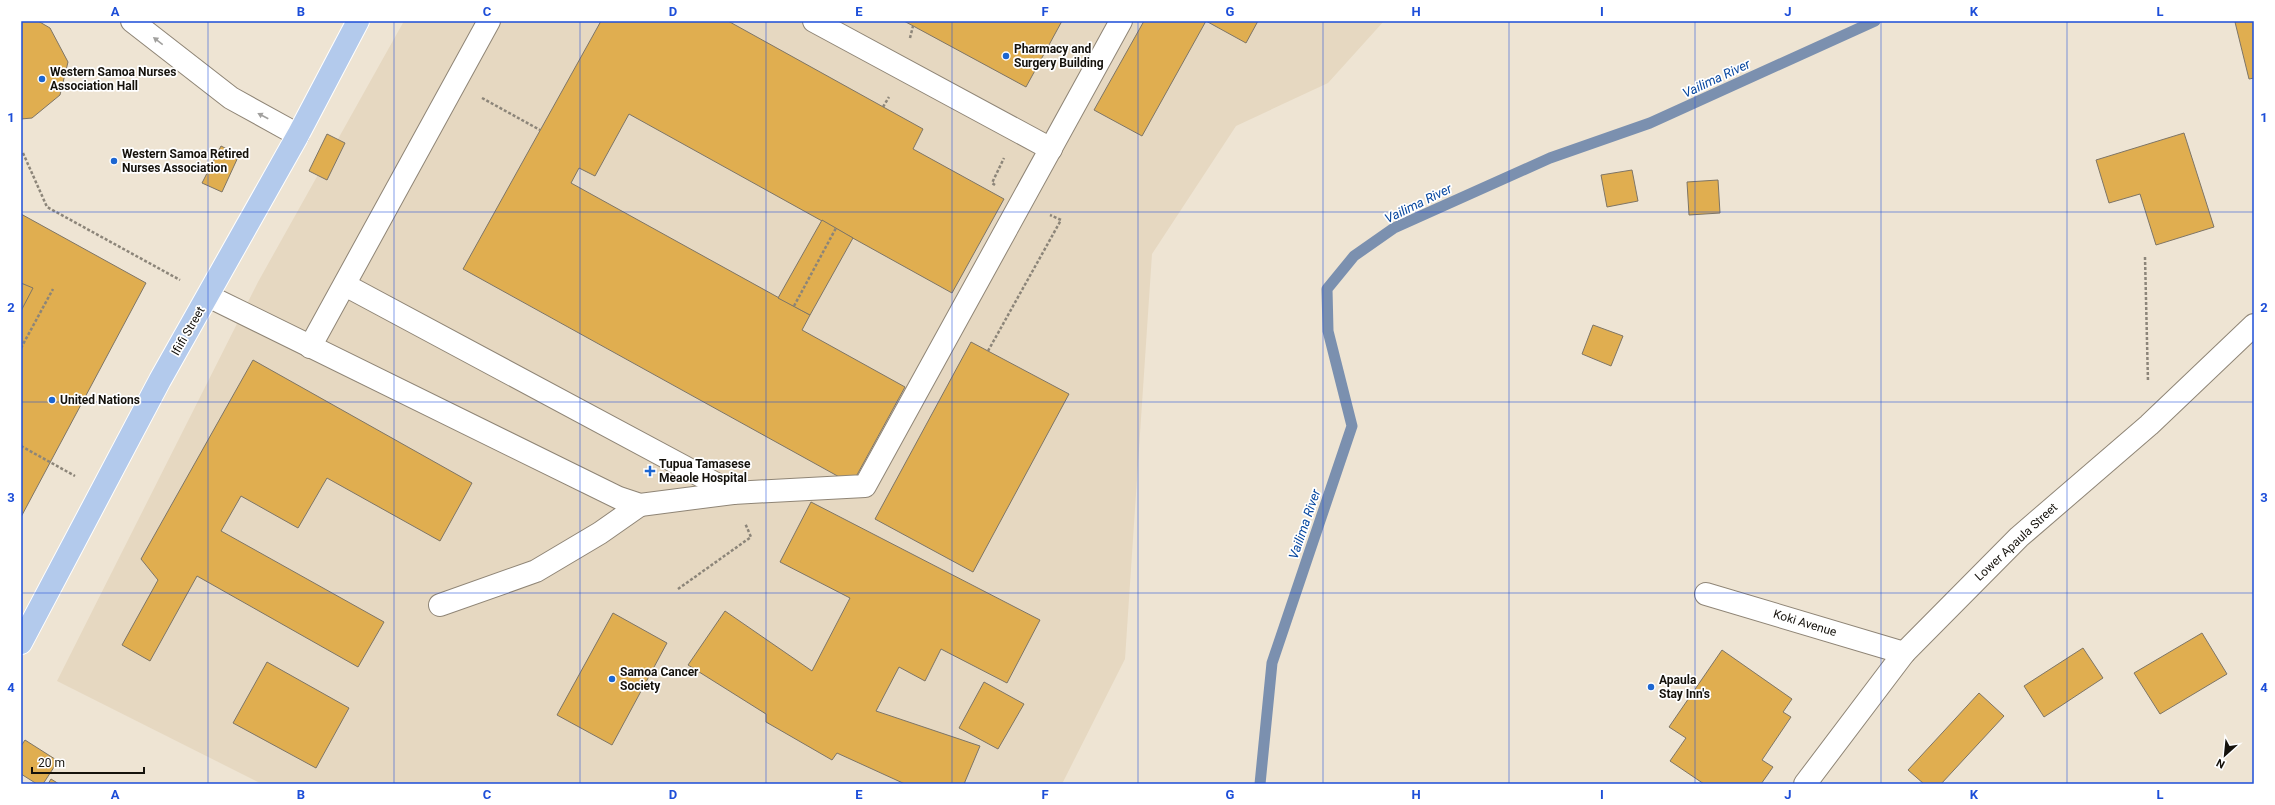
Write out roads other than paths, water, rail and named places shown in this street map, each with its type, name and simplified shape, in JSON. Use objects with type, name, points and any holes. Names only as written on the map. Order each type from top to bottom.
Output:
[{"type":"main road","name":"Ifiifi Street","points":[[21,643],[160,380],[298,135],[358,21]]},
{"type":"street","points":[[132,21],[231,98],[298,135]]},
{"type":"street","points":[[310,347],[489,21]]},
{"type":"street","points":[[814,21],[1051,149]]},
{"type":"street","points":[[208,296],[619,498],[640,505],[733,493],[865,486],[1122,21]]},
{"type":"street","points":[[345,285],[733,493]]},
{"type":"street","name":"Lower Apaula Street","points":[[1805,784],[1904,653],[2019,536],[2149,425],[2254,325]]},
{"type":"street","points":[[440,605],[536,571],[600,534],[640,505]]},
{"type":"street","name":"Koki Avenue","points":[[1706,594],[1904,653]]},
{"type":"waterway","name":"Vailima River","points":[[1260,784],[1272,663],[1352,426],[1328,331],[1327,289],[1354,256],[1394,228],[1550,158],[1650,123],[1875,21]]},
{"type":"place","name":"Pharmacy and Surgery Building","points":[[1006,56]]},
{"type":"place","name":"Western Samoa Nurses Association Hall","points":[[42,79]]},
{"type":"place","name":"Western Samoa Retired Nurses Association","points":[[114,161]]},
{"type":"place","name":"United Nations","points":[[52,400]]},
{"type":"place","name":"Tupua Tamasese Meaole Hospital","points":[[650,471]]},
{"type":"place","name":"Samoa Cancer Society","points":[[612,679]]},
{"type":"place","name":"Apaula Stay Inn's","points":[[1651,687]]}]
